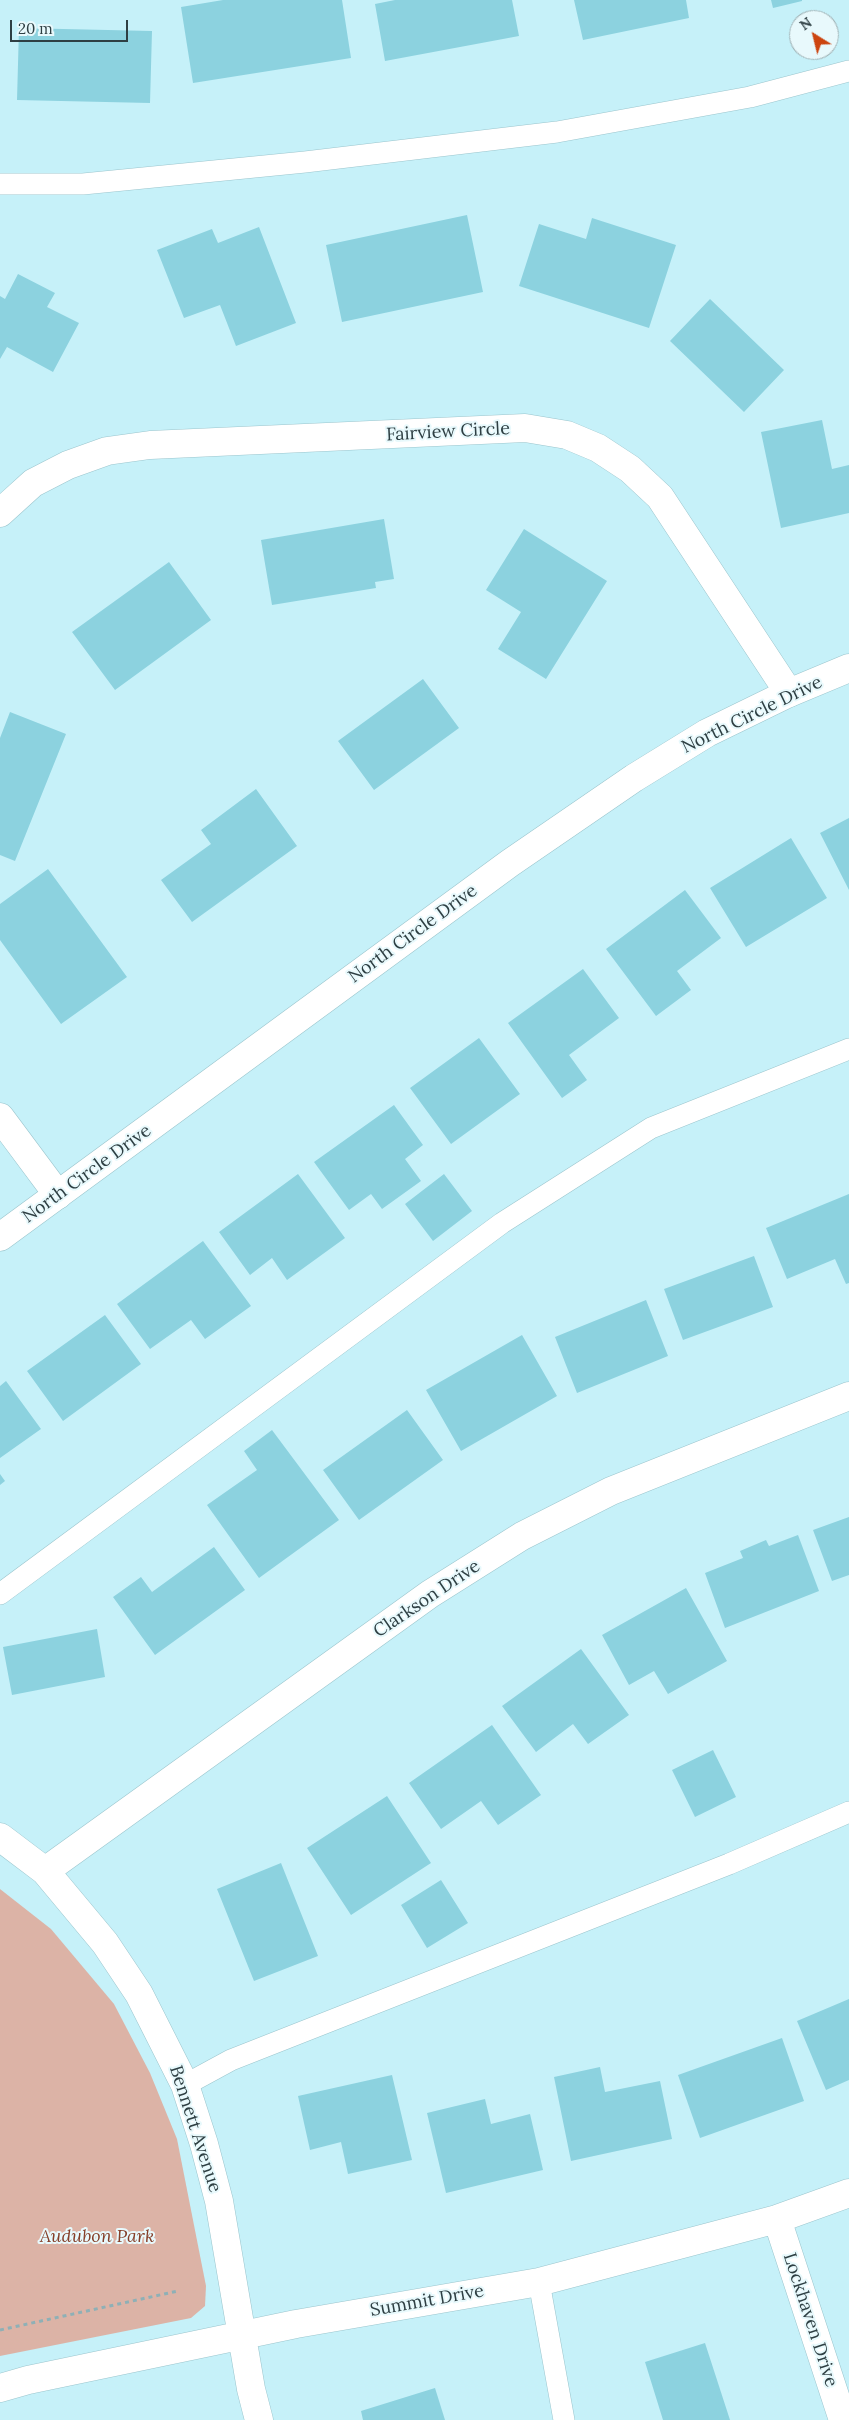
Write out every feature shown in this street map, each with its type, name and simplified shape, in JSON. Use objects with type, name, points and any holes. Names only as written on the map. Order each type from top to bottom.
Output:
[{"type":"street","name":"Fairview Circle","points":[[0,513],[33,483],[68,465],[107,451],[150,445],[525,428],[568,435],[598,448],[630,469],[660,497],[790,693]]},
{"type":"street","name":"North Circle Drive","points":[[0,1237],[510,863],[618,789],[707,734],[790,693],[849,668]]},
{"type":"street","points":[[0,1117],[58,1195]]},
{"type":"street","name":"Clarkson Drive","points":[[45,1871],[430,1594],[522,1536],[611,1491],[849,1396]]},
{"type":"street","name":"Bennett Avenue","points":[[0,1837],[45,1871],[105,1943],[139,1994],[185,2086],[204,2144],[219,2201],[259,2420]]},
{"type":"street","name":"Summit Drive","points":[[0,2388],[28,2380],[296,2324],[540,2282],[777,2219],[849,2193]]},
{"type":"street","name":"Lockhaven Drive","points":[[777,2219],[843,2420]]},
{"type":"lane","points":[[0,184],[83,184],[305,162],[557,132],[750,97],[849,71]]},
{"type":"lane","points":[[0,1594],[502,1223],[651,1128],[849,1050]]},
{"type":"lane","points":[[185,2086],[231,2060],[729,1864],[849,1812]]},
{"type":"lane","points":[[540,2282],[564,2420]]},
{"type":"path","points":[[0,2330],[178,2291]]},
{"type":"green space","name":"Audubon Park","points":[[0,1889],[51,1929],[114,2004],[150,2073],[177,2139],[206,2286],[205,2306],[191,2318],[0,2356]]},
{"type":"building","points":[[223,0],[342,0],[351,58],[193,83],[181,7]]},
{"type":"building","points":[[395,0],[512,0],[519,36],[385,61],[375,4]]},
{"type":"building","points":[[574,0],[686,0],[689,18],[583,40]]},
{"type":"building","points":[[771,0],[802,0],[802,1],[773,8]]},
{"type":"building","points":[[19,28],[152,31],[150,103],[17,100]]},
{"type":"building","points":[[467,215],[483,292],[342,322],[326,245]]},
{"type":"building","points":[[592,218],[676,245],[649,328],[519,286],[539,224],[586,239]]},
{"type":"building","points":[[259,227],[296,323],[236,346],[220,305],[184,318],[157,250],[212,229],[218,243]]},
{"type":"building","points":[[18,274],[55,293],[47,307],[79,323],[53,372],[7,347],[0,359],[0,296],[5,299]]},
{"type":"building","points":[[710,299],[784,370],[744,412],[670,341]]},
{"type":"building","points":[[822,420],[832,469],[849,465],[849,513],[781,528],[761,432]]},
{"type":"building","points":[[384,519],[394,579],[375,582],[376,588],[272,605],[261,540]]},
{"type":"building","points":[[524,529],[607,581],[546,679],[498,649],[521,612],[486,590]]},
{"type":"building","points":[[169,562],[211,620],[115,690],[72,632]]},
{"type":"building","points":[[423,679],[459,728],[374,790],[338,741]]},
{"type":"building","points":[[10,712],[66,734],[15,861],[0,855],[0,738]]},
{"type":"building","points":[[256,789],[297,846],[192,922],[161,880],[211,844],[201,830]]},
{"type":"building","points":[[849,818],[849,890],[820,833]]},
{"type":"building","points":[[791,838],[827,898],[746,947],[710,888]]},
{"type":"building","points":[[48,869],[127,977],[61,1024],[0,940],[0,904]]},
{"type":"building","points":[[685,890],[721,938],[677,971],[691,990],[656,1016],[606,949]]},
{"type":"building","points":[[583,969],[619,1018],[569,1055],[587,1080],[562,1098],[508,1023]]},
{"type":"building","points":[[479,1038],[520,1094],[451,1144],[410,1088]]},
{"type":"building","points":[[394,1105],[423,1145],[405,1159],[421,1181],[382,1209],[371,1194],[349,1210],[314,1162]]},
{"type":"building","points":[[298,1174],[345,1238],[287,1280],[272,1258],[250,1275],[219,1232]]},
{"type":"building","points":[[444,1174],[472,1211],[433,1241],[405,1204]]},
{"type":"building","points":[[849,1194],[849,1283],[846,1284],[835,1259],[787,1279],[766,1228]]},
{"type":"building","points":[[203,1241],[251,1306],[205,1339],[191,1320],[150,1349],[117,1304]]},
{"type":"building","points":[[754,1256],[773,1307],[683,1340],[664,1289]]},
{"type":"building","points":[[646,1300],[668,1356],[577,1393],[555,1337]]},
{"type":"building","points":[[105,1315],[141,1364],[63,1421],[27,1371]]},
{"type":"building","points":[[522,1335],[557,1396],[461,1451],[426,1390]]},
{"type":"building","points":[[6,1381],[41,1429],[0,1458],[0,1386]]},
{"type":"building","points":[[407,1410],[443,1460],[359,1520],[323,1470]]},
{"type":"building","points":[[272,1430],[339,1520],[259,1578],[207,1505],[257,1470],[244,1451]]},
{"type":"building","points":[[0,1474],[5,1481],[0,1485]]},
{"type":"building","points":[[849,1517],[849,1575],[832,1581],[813,1530]]},
{"type":"building","points":[[798,1535],[819,1591],[725,1628],[705,1573],[743,1558],[740,1551],[766,1540],[769,1546]]},
{"type":"building","points":[[214,1547],[245,1590],[155,1655],[113,1597],[141,1577],[152,1592]]},
{"type":"building","points":[[686,1588],[727,1661],[668,1694],[654,1671],[629,1685],[602,1635]]},
{"type":"building","points":[[97,1629],[105,1677],[12,1695],[3,1647]]},
{"type":"building","points":[[581,1649],[629,1715],[588,1744],[573,1724],[536,1752],[502,1706]]},
{"type":"building","points":[[492,1725],[541,1795],[498,1825],[481,1801],[441,1829],[409,1783]]},
{"type":"building","points":[[713,1750],[736,1797],[695,1817],[672,1770]]},
{"type":"building","points":[[387,1796],[431,1863],[351,1915],[307,1848]]},
{"type":"building","points":[[281,1863],[318,1956],[254,1981],[217,1889]]},
{"type":"building","points":[[441,1880],[468,1923],[427,1948],[401,1905]]},
{"type":"building","points":[[849,1999],[849,2080],[826,2090],[797,2021]]},
{"type":"building","points":[[782,2038],[804,2101],[700,2138],[678,2075]]},
{"type":"building","points":[[600,2067],[605,2092],[660,2081],[672,2139],[571,2161],[554,2077]]},
{"type":"building","points":[[392,2075],[412,2160],[348,2174],[341,2142],[310,2150],[298,2096]]},
{"type":"building","points":[[485,2099],[491,2124],[530,2114],[543,2170],[446,2193],[427,2113]]},
{"type":"building","points":[[705,2343],[730,2420],[663,2420],[645,2362]]},
{"type":"building","points":[[435,2388],[445,2420],[363,2420],[361,2411]]}]
